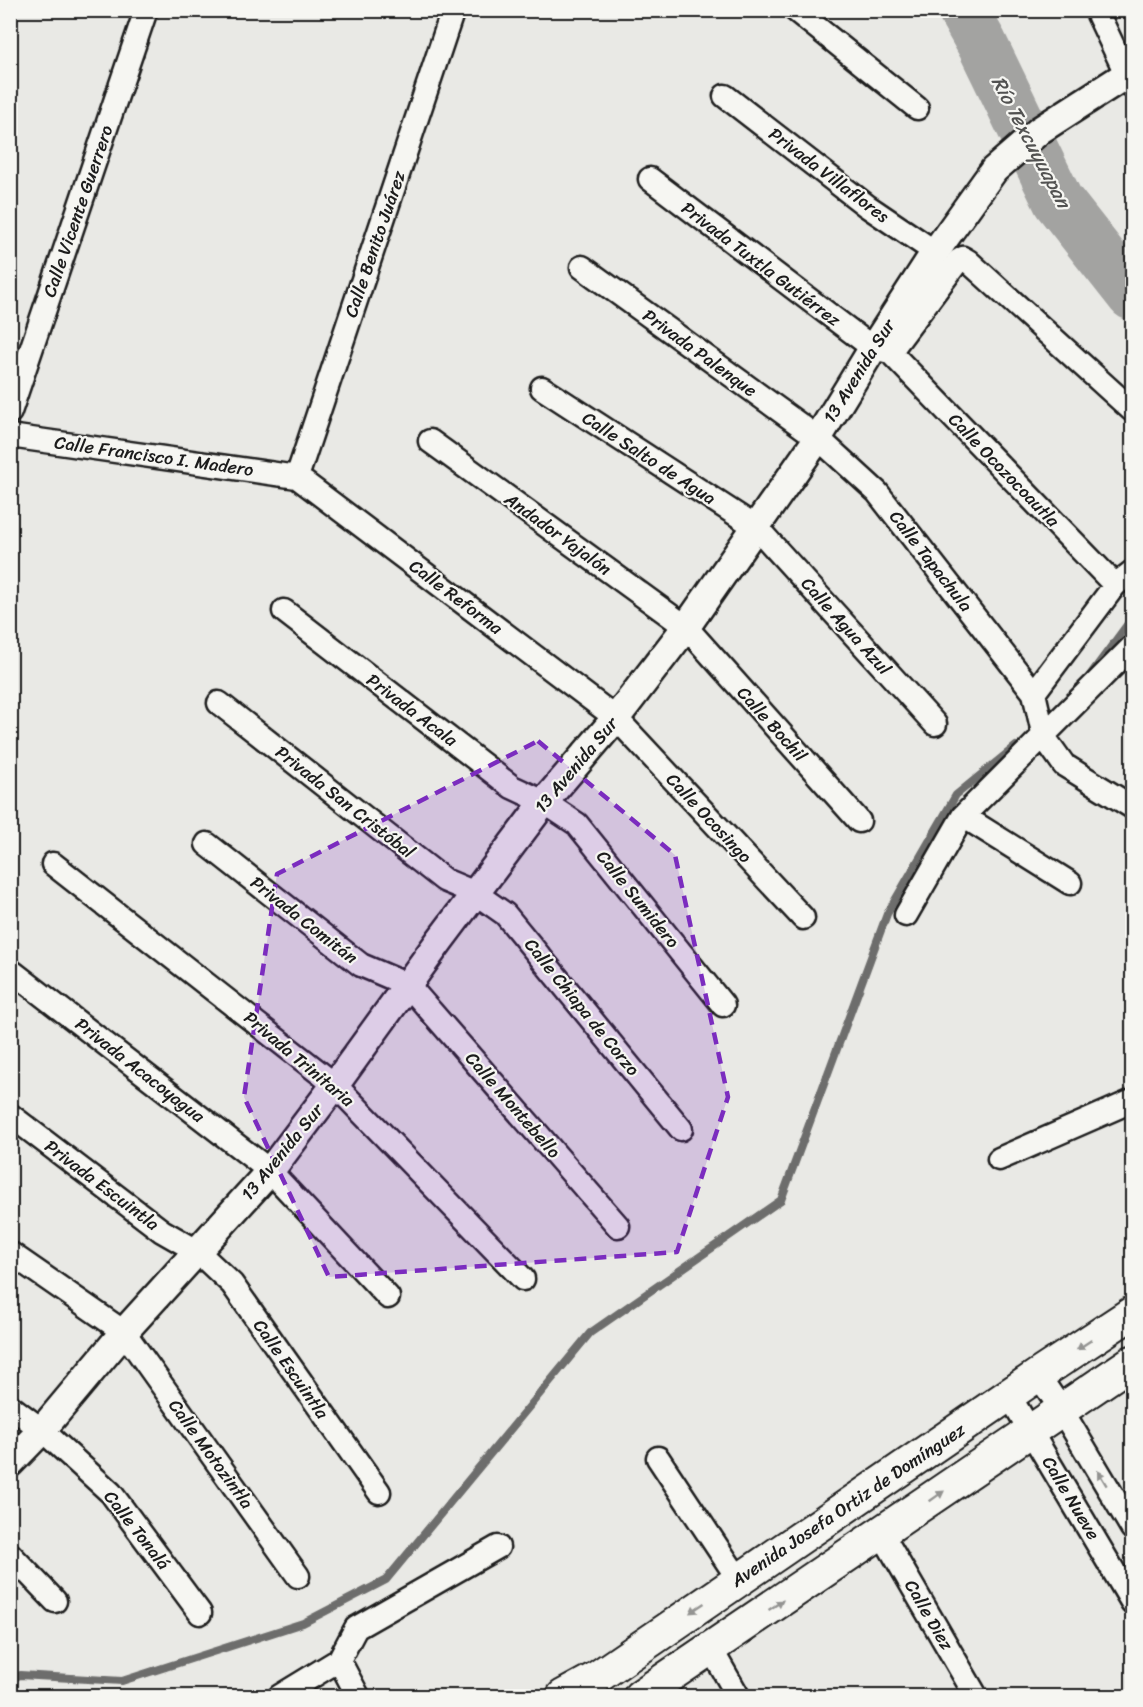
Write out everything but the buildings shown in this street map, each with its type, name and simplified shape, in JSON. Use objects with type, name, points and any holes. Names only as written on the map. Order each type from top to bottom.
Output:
[{"type":"main road","name":"Avenida Josefa Ortiz de Domínguez","points":[[563,1696],[596,1678],[1038,1374],[1132,1312]]},
{"type":"main road","points":[[640,1696],[882,1534],[1132,1362]]},
{"type":"street","name":"Calle Vicente Guerrero","points":[[10,412],[146,10]]},
{"type":"street","name":"Calle Benito Juárez","points":[[297,477],[453,10]]},
{"type":"street","points":[[795,10],[917,108]]},
{"type":"street","points":[[1096,10],[1131,78]]},
{"type":"street","name":"13 Avenida Sur","points":[[10,1463],[42,1430],[124,1332],[270,1171],[544,802],[616,718],[686,627],[881,350],[935,252],[994,170],[1040,130],[1131,78]]},
{"type":"street","name":"Privada Villaflores","points":[[725,96],[867,206],[935,252]]},
{"type":"street","name":"Privada Tuxtla Gutiérrez","points":[[650,179],[881,350]]},
{"type":"street","points":[[881,350],[963,258],[977,268],[1132,410]]},
{"type":"street","name":"Privada Palenque","points":[[582,267],[818,438]]},
{"type":"street","name":"Calle Ocozocoautla","points":[[881,350],[1124,579]]},
{"type":"street","name":"Calle Salto de Agua","points":[[542,388],[756,528]]},
{"type":"street","name":"Calle Francisco I. Madero","points":[[10,436],[297,477]]},
{"type":"street","name":"Calle Tapachula","points":[[818,438],[877,492],[1034,693]]},
{"type":"street","name":"Andador Yajalón","points":[[430,441],[686,627]]},
{"type":"street","name":"Calle Reforma","points":[[297,477],[616,718]]},
{"type":"street","name":"Calle Agua Azul","points":[[756,528],[934,724]]},
{"type":"street","points":[[1124,579],[1034,693],[1044,736],[1064,765],[1132,807]]},
{"type":"street","name":"Privada Acala","points":[[284,611],[512,787],[544,802]]},
{"type":"street","name":"Calle Bochil","points":[[686,627],[859,821]]},
{"type":"street","points":[[906,915],[963,816],[1132,646]]},
{"type":"street","name":"Privada San Cristóbal","points":[[219,703],[444,880],[475,893]]},
{"type":"street","name":"Calle Ocosingo","points":[[616,718],[803,918]]},
{"type":"street","name":"Calle Sumidero","points":[[544,802],[577,824],[723,1005]]},
{"type":"street","points":[[963,816],[1070,883]]},
{"type":"street","name":"Privada Comitán","points":[[207,844],[361,964],[408,985]]},
{"type":"street","name":"Privada Trinitaria","points":[[53,864],[335,1085],[523,1280]]},
{"type":"street","name":"Calle Chiapa de Corzo","points":[[475,893],[505,914],[681,1128]]},
{"type":"street","name":"Privada Acacoyagua","points":[[10,970],[270,1171],[388,1297]]},
{"type":"street","name":"Calle Montebello","points":[[408,985],[618,1226]]},
{"type":"street","points":[[999,1159],[1132,1101]]},
{"type":"street","name":"Privada Escuintla","points":[[10,1115],[162,1231],[197,1251]]},
{"type":"street","name":"Calle Escuintla","points":[[197,1251],[232,1284],[379,1492]]},
{"type":"street","name":"Calle Motozintla","points":[[10,1253],[124,1332],[298,1576]]},
{"type":"street","name":"Calle Nueve","points":[[1038,1374],[1132,1528]]},
{"type":"street","name":"Calle Nueve","points":[[1010,1395],[1132,1602]]},
{"type":"street","name":"Calle Tonalá","points":[[10,1406],[42,1430],[111,1493],[200,1613]]},
{"type":"street","points":[[658,1458],[739,1580]]},
{"type":"street","name":"Calle Diez","points":[[882,1534],[976,1696]]},
{"type":"street","points":[[280,1696],[339,1660],[356,1628],[498,1547]]},
{"type":"street","points":[[10,1554],[55,1601]]},
{"type":"street","points":[[711,1649],[738,1696]]},
{"type":"street","points":[[339,1660],[358,1696]]},
{"type":"highlighted area","points":[[538,741],[675,855],[728,1097],[677,1252],[329,1277],[244,1097],[277,874]]},
{"type":"waterway","name":"Río Texcuyuapan","points":[[963,10],[982,44],[1058,201],[1132,295]]},
{"type":"waterway","points":[[1090,675],[1132,618]]},
{"type":"waterway","points":[[10,1680],[20,1675],[122,1681],[303,1623],[386,1580],[590,1333],[781,1200],[887,914],[956,795],[1016,746]]}]
